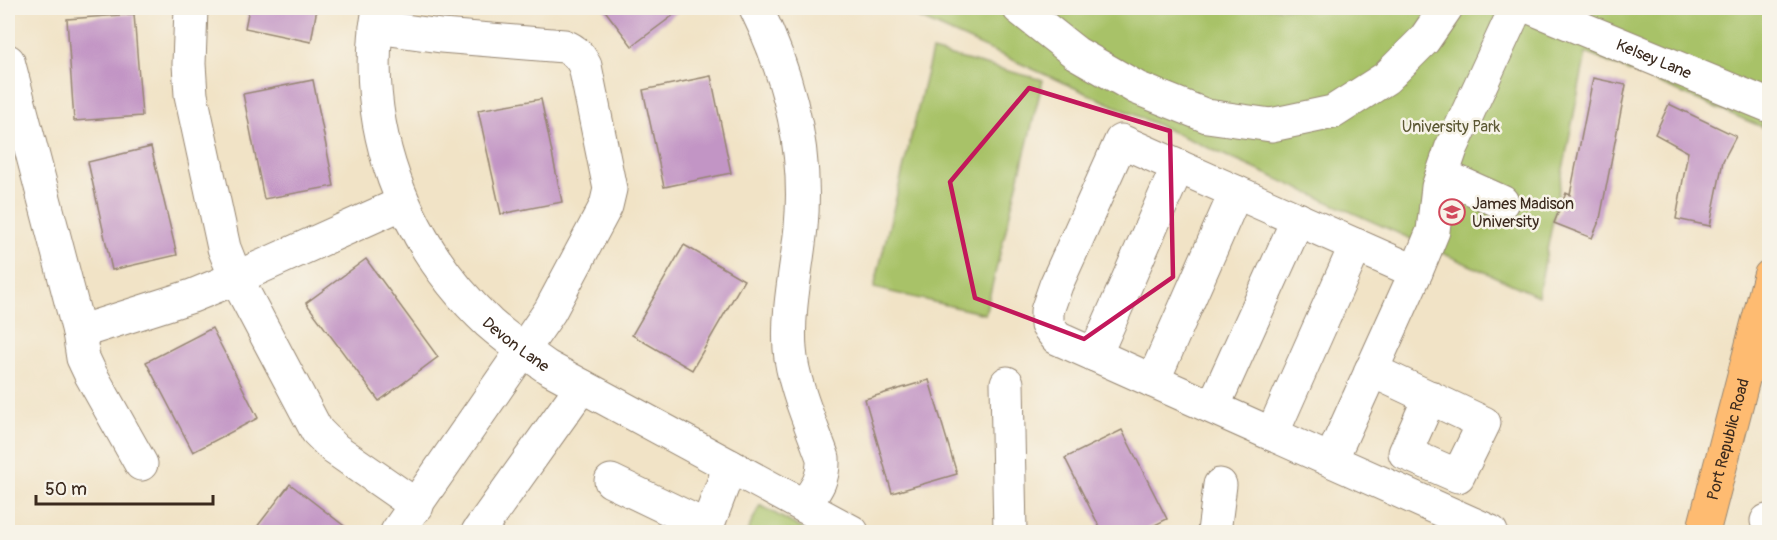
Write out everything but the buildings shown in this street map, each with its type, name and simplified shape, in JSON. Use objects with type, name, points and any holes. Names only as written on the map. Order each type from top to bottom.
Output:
[{"type":"main road","name":"Port Republic Road","points":[[1703,532],[1768,290]]},
{"type":"street","points":[[191,8],[189,64],[191,95],[218,227],[230,268],[317,431],[335,449],[417,506]]},
{"type":"street","points":[[756,8],[771,40],[787,87],[795,119],[804,184],[790,329],[790,351],[798,384],[823,458],[824,469],[818,485],[804,506]]},
{"type":"street","points":[[1019,8],[1076,53],[1137,88],[1207,116],[1271,125],[1333,112],[1386,78],[1424,40],[1446,8]]},
{"type":"street","points":[[1330,460],[1433,231],[1438,187],[1451,149],[1529,9]]},
{"type":"street","name":"Kelsey Lane","points":[[1529,9],[1770,106]]},
{"type":"street","points":[[377,17],[441,36],[564,46],[577,53],[585,66],[610,183],[610,195],[606,206],[550,311],[397,532]]},
{"type":"street","name":"Devon Lane","points":[[377,17],[375,79],[380,125],[403,203],[422,240],[455,286],[488,322],[523,351],[547,367],[852,532]]},
{"type":"street","points":[[8,61],[79,332],[83,358],[141,464]]},
{"type":"street","points":[[1416,272],[1121,141],[1056,285],[1047,311],[1047,325],[1057,338],[1491,532]]},
{"type":"street","points":[[1095,355],[1178,166]]},
{"type":"street","points":[[1442,175],[1502,202]]},
{"type":"street","points":[[1153,381],[1236,192]]},
{"type":"street","points":[[79,332],[192,296],[403,203]]},
{"type":"street","points":[[1213,407],[1298,219]]},
{"type":"street","points":[[1272,434],[1356,245]]},
{"type":"street","points":[[1371,370],[1484,423],[1458,476],[1405,453]]},
{"type":"street","points":[[1007,383],[1010,532]]},
{"type":"street","points":[[478,532],[582,386]]},
{"type":"street","points":[[1388,486],[1430,397]]},
{"type":"street","points":[[611,481],[706,530],[730,466]]},
{"type":"street","points":[[1214,532],[1220,485]]},
{"type":"highlighted area","points":[[1029,88],[1170,131],[1173,277],[1084,339],[975,298],[950,182]]},
{"type":"green space","name":"University Park","points":[[897,8],[1769,8],[1769,102],[1762,127],[1586,53],[1538,296]]},
{"type":"green space","points":[[932,51],[1043,80],[985,314],[874,288]]},
{"type":"green space","points":[[760,505],[808,532],[747,532]]},
{"type":"place","name":"James Madison University","points":[[1452,212]]}]
